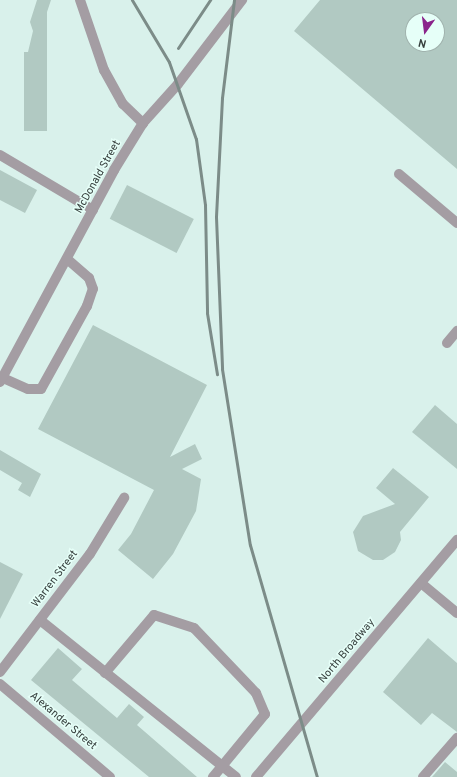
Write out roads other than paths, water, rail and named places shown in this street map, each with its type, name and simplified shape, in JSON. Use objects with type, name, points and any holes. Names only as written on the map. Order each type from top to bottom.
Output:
[{"type":"street","points":[[80,0],[104,70],[123,104],[143,123]]},
{"type":"street","name":"McDonald Street","points":[[1,380],[92,210],[143,123],[178,84],[242,0]]},
{"type":"street","points":[[0,154],[92,210]]},
{"type":"street","points":[[399,174],[457,223]]},
{"type":"street","points":[[1,380],[28,390],[41,389],[87,306],[93,289],[89,278],[67,259]]},
{"type":"street","points":[[447,343],[457,331]]},
{"type":"street","name":"Warren Street","points":[[0,672],[90,554],[124,498]]},
{"type":"street","name":"North Broadway","points":[[256,777],[457,540]]},
{"type":"street","points":[[421,583],[457,613]]},
{"type":"street","points":[[105,673],[154,616],[194,628],[256,693],[265,714],[213,777]]},
{"type":"street","points":[[40,620],[236,777]]},
{"type":"street","name":"Alexander Street","points":[[0,684],[110,777]]},
{"type":"street","points":[[423,777],[457,738]]},
{"type":"railway","points":[[132,0],[169,62],[196,139],[205,205],[207,313],[217,374]]},
{"type":"railway","points":[[178,48],[210,0]]},
{"type":"railway","points":[[234,0],[222,98],[216,217],[222,369],[250,545],[317,777]]}]
